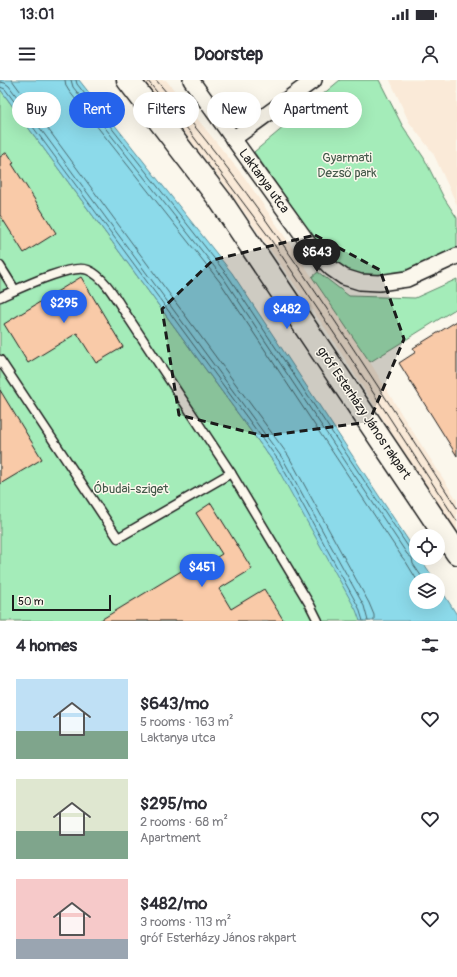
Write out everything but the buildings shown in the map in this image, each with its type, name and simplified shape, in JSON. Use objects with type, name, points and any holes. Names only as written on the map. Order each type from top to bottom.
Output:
[{"type":"main road","name":"gróf Esterházy János rakpart","points":[[128,80],[220,200],[457,553]]},
{"type":"street","name":"Laktanya utca","points":[[191,80],[314,251],[331,268],[344,277],[360,282],[380,283],[407,279],[457,256]]},
{"type":"street","points":[[233,139],[314,80]]},
{"type":"lane","points":[[0,266],[15,290]]},
{"type":"lane","points":[[0,296],[69,270],[87,270],[99,277],[110,290],[231,473],[310,605],[318,621]]},
{"type":"lane","points":[[0,360],[118,538],[231,473]]},
{"type":"highlighted area","points":[[315,235],[380,270],[404,339],[369,422],[264,436],[179,415],[162,309],[213,260]]},
{"type":"shaded area","points":[[141,80],[166,80],[176,92],[151,92]]},
{"type":"shaded area","points":[[390,80],[457,80],[457,205],[433,153],[409,122]]},
{"type":"shaded area","points":[[199,121],[245,178],[370,362],[457,500],[457,536],[327,331],[225,185],[181,128],[199,128]]},
{"type":"green space","name":"Gyarmati Dezső park","points":[[340,80],[379,80],[402,125],[424,158],[444,198],[457,218],[457,251],[406,273],[379,277],[359,275],[345,270],[322,249],[254,152],[283,128],[362,128],[362,92],[326,92]]},
{"type":"green space","name":"Óbudai-sziget","points":[[0,89],[12,105],[12,128],[29,128],[275,464],[371,621],[0,621]]},
{"type":"green space","points":[[318,272],[349,296],[415,298],[457,279],[457,308],[370,362],[312,277]]},
{"type":"water","points":[[0,80],[79,80],[89,92],[69,92],[69,128],[117,128],[232,273],[409,541],[409,565],[425,565],[430,573],[409,573],[409,609],[445,609],[445,596],[457,615],[457,621],[360,621],[356,610],[275,464],[29,128],[61,128],[61,92],[12,92],[12,105],[0,89]]},
{"type":"tram line","points":[[147,80],[190,132],[269,237],[344,348],[457,521]]},
{"type":"tram line","points":[[156,80],[217,155],[275,233],[344,335],[457,508]]}]
